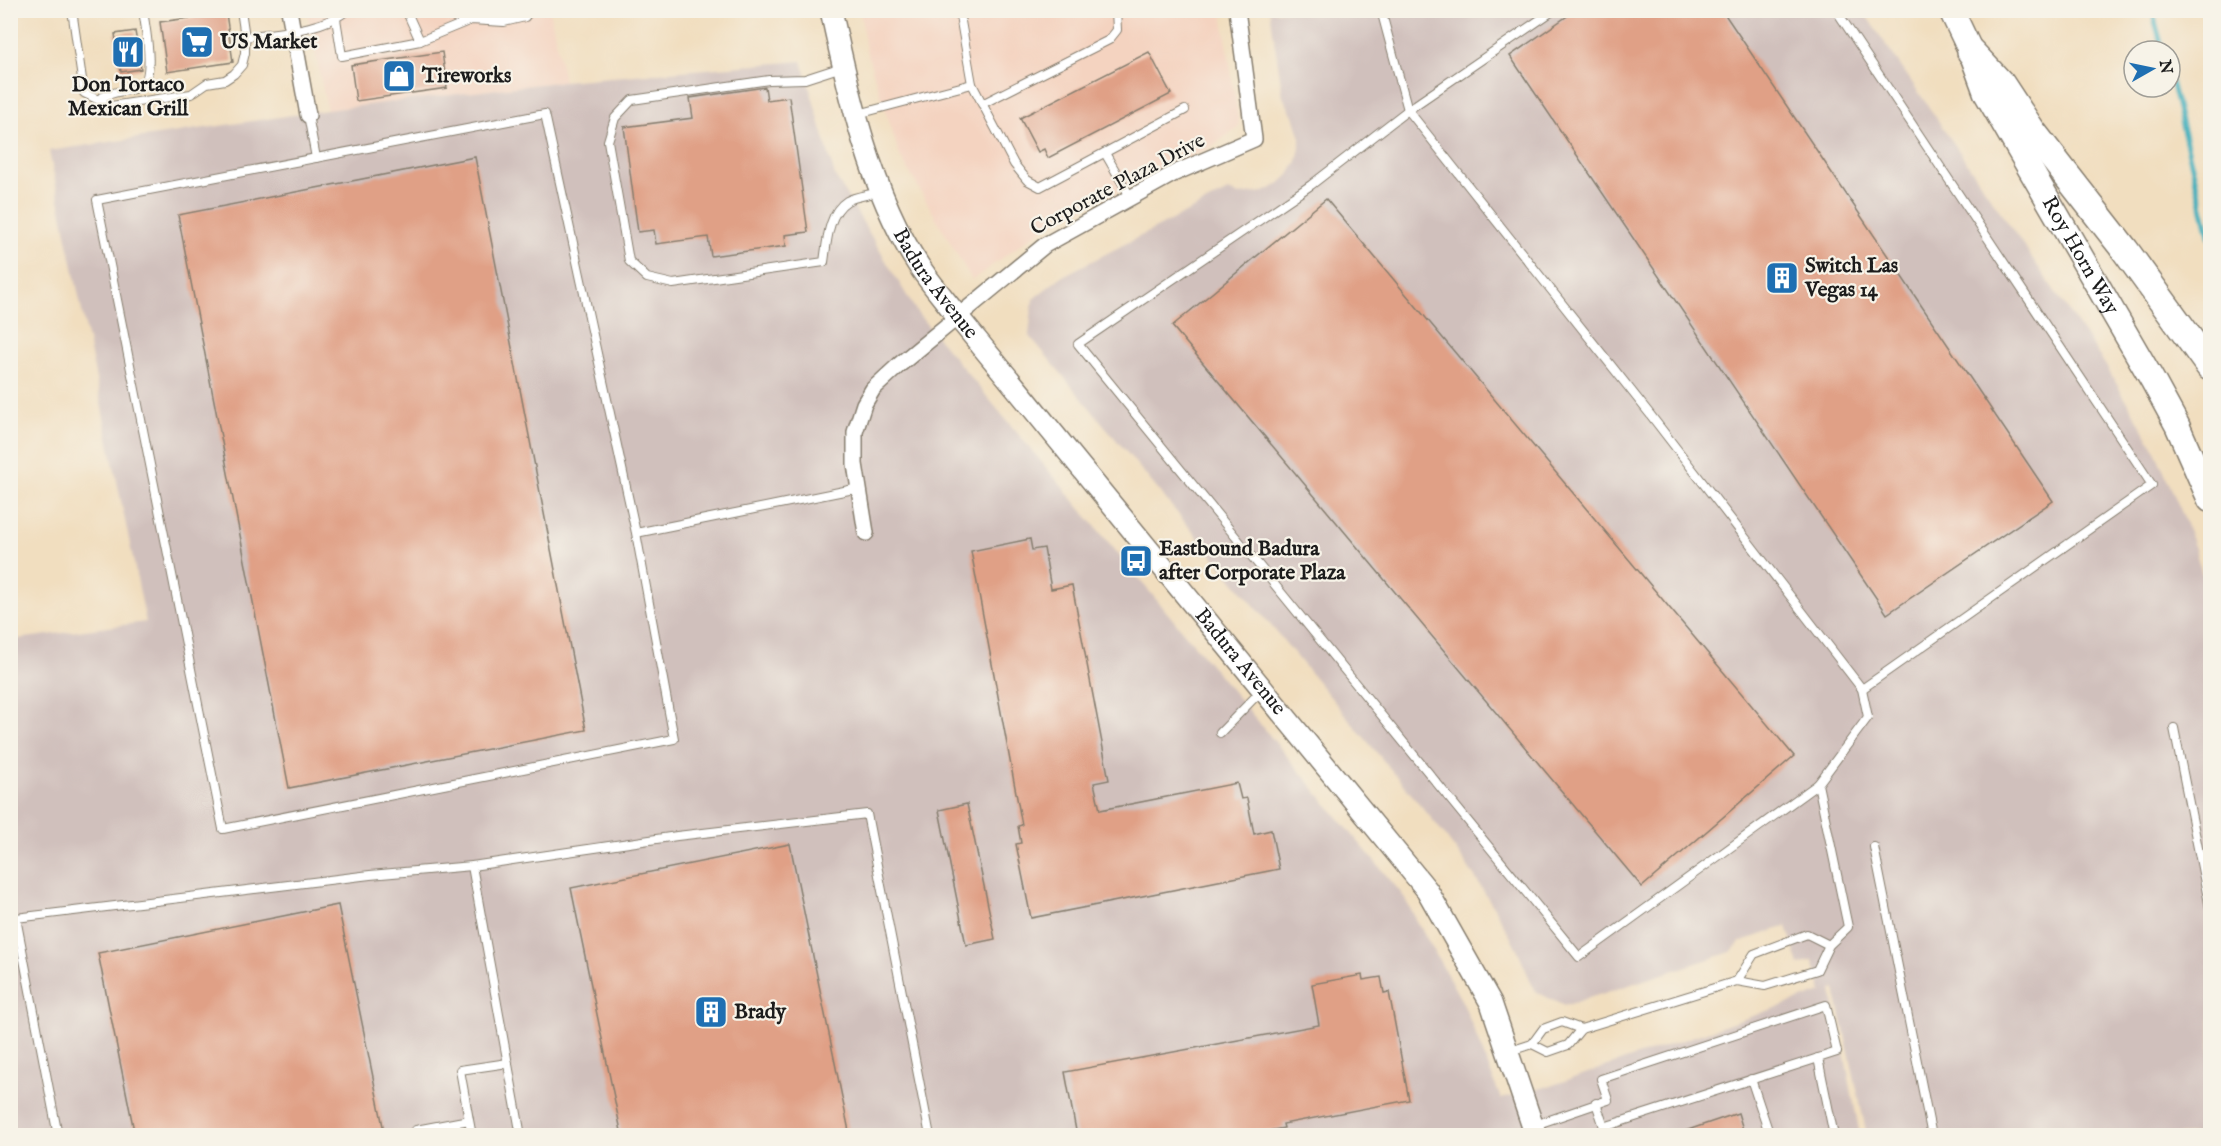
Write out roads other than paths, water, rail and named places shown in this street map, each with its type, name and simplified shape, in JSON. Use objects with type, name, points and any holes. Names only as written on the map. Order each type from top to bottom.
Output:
[{"type":"highway","points":[[1971,52],[2001,84],[2032,131],[2125,250],[2211,368]]},
{"type":"main road","name":"Badura Avenue","points":[[831,10],[855,115],[886,204],[918,266],[1427,890],[1491,1003],[1535,1130]]},
{"type":"main road","name":"Roy Horn Way","points":[[1951,10],[1971,52],[1986,93],[2153,381],[2177,425],[2211,500]]},
{"type":"street","points":[[289,10],[308,115]]},
{"type":"street","name":"Corporate Plaza Drive","points":[[866,533],[855,464],[855,432],[864,404],[873,389],[1045,245],[1175,173],[1254,139],[1237,10]]},
{"type":"lane","points":[[72,10],[84,93],[111,106],[191,94],[207,83],[225,80],[234,75],[242,65],[245,53],[241,10]]},
{"type":"lane","points":[[99,99],[110,92],[138,88],[144,85],[148,78],[143,10]]},
{"type":"lane","points":[[245,37],[294,30],[336,19],[348,10]]},
{"type":"lane","points":[[406,10],[420,41]]},
{"type":"lane","points":[[336,19],[342,56],[420,41],[471,20],[504,22],[525,17],[530,10]]},
{"type":"lane","points":[[978,10],[959,12],[972,84],[1014,164],[1027,180],[1040,187],[1185,110]]},
{"type":"lane","points":[[982,104],[1109,40],[1117,30],[1116,10]]},
{"type":"lane","points":[[1381,10],[1408,110],[1649,413],[1862,689],[1868,717],[1818,784],[1579,957],[1078,344],[1311,185],[1408,110],[1554,10]]},
{"type":"lane","points":[[1836,10],[2152,485],[1862,689]]},
{"type":"lane","points":[[843,66],[805,79],[769,80],[632,100],[615,118],[608,141],[629,261],[647,278],[673,284],[824,262],[829,229],[837,210],[847,201],[882,191]]},
{"type":"lane","points":[[855,115],[972,84]]},
{"type":"lane","points":[[545,114],[636,533],[674,739],[223,828],[97,200],[545,114]]},
{"type":"lane","points":[[308,115],[316,158]]},
{"type":"lane","points":[[1105,153],[1131,198]]},
{"type":"lane","points":[[636,533],[859,488]]},
{"type":"lane","points":[[1220,733],[1263,689]]},
{"type":"lane","points":[[2174,728],[2211,908]]},
{"type":"lane","points":[[1532,1044],[1548,1052],[1568,1045],[1581,1029],[1737,981],[1765,986],[1816,970],[1829,945],[1848,927],[1818,784]]},
{"type":"lane","points":[[58,1136],[13,919],[370,875],[471,866],[677,836],[867,814],[930,1136]]},
{"type":"lane","points":[[1874,847],[1932,1136]]},
{"type":"lane","points":[[471,866],[521,1136]]},
{"type":"lane","points":[[1737,981],[1754,954],[1807,934],[1829,945]]},
{"type":"lane","points":[[1535,1130],[1596,1103],[1608,1100],[1601,1078],[1826,1005],[1837,1052],[1751,1079],[1605,1131],[1596,1103]]},
{"type":"lane","points":[[1508,1052],[1532,1044],[1543,1029],[1562,1022],[1581,1029]]},
{"type":"lane","points":[[1818,1058],[1834,1136]]},
{"type":"lane","points":[[472,1136],[460,1070],[508,1063]]},
{"type":"lane","points":[[1751,1079],[1770,1136]]},
{"type":"lane","points":[[416,1130],[470,1120]]},
{"type":"waterway","points":[[2152,10],[2160,39]]},
{"type":"waterway","points":[[2175,99],[2210,239]]},
{"type":"place","name":"US Market","points":[[197,42]]},
{"type":"place","name":"Don Tortaco Mexican Grill","points":[[128,52]]},
{"type":"place","name":"Tireworks","points":[[399,76]]},
{"type":"place","name":"Switch Las Vegas 14","points":[[1782,278]]},
{"type":"place","name":"Eastbound Badura after Corporate Plaza","points":[[1136,561]]},
{"type":"place","name":"Brady","points":[[711,1012]]}]
